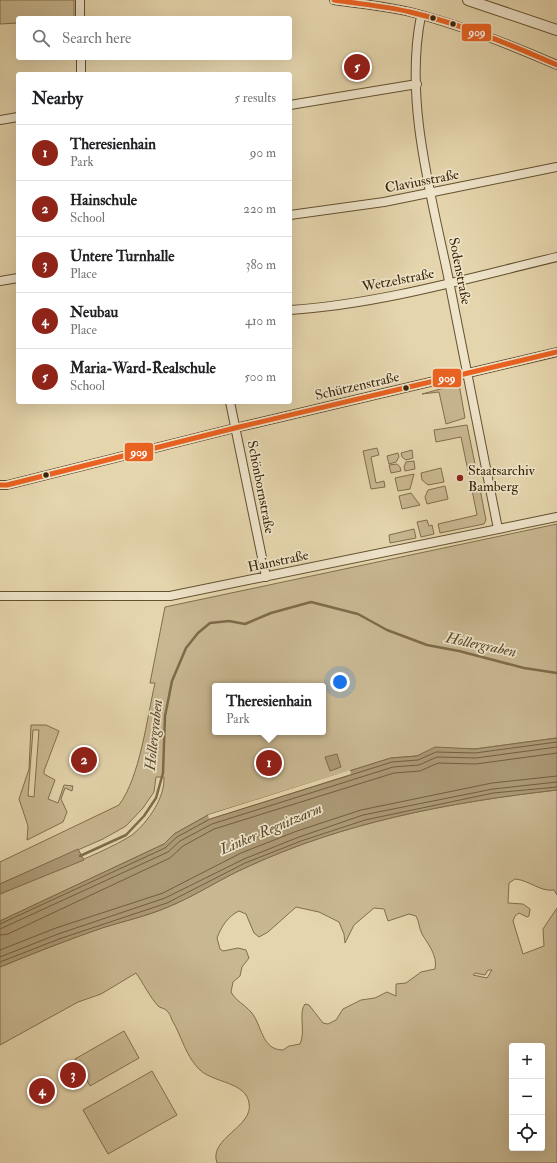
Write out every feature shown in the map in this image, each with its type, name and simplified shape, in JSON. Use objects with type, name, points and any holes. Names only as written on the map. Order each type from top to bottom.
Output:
[{"type":"street","points":[[80,0],[80,16]]},
{"type":"street","points":[[334,0],[421,16],[484,35],[557,65]]},
{"type":"street","points":[[468,0],[557,30]]},
{"type":"street","name":"Sodenstraße","points":[[421,16],[415,55],[420,124],[431,193],[498,529]]},
{"type":"street","points":[[81,60],[81,72]]},
{"type":"street","points":[[292,104],[417,84]]},
{"type":"street","points":[[0,120],[16,118]]},
{"type":"street","name":"Claviusstraße","points":[[292,214],[336,209],[431,193],[557,167]]},
{"type":"street","name":"Wetzelstraße","points":[[292,310],[367,300],[449,283],[557,257]]},
{"type":"street","points":[[0,281],[16,278]]},
{"type":"street","name":"Schützenstraße","points":[[0,485],[7,485],[236,428],[557,352]]},
{"type":"street","name":"Schönbornstraße","points":[[230,404],[266,577]]},
{"type":"street","name":"Hainstraße","points":[[0,596],[170,596],[557,517]]},
{"type":"shaded area","points":[[0,0],[74,0],[74,16],[16,16],[16,23],[0,24]]},
{"type":"shaded area","points":[[459,384],[465,418],[446,424],[439,392],[422,394]]},
{"type":"shaded area","points":[[467,425],[475,464],[473,468],[468,471],[461,437],[436,442],[434,430]]},
{"type":"shaded area","points":[[377,448],[379,455],[371,457],[376,483],[384,481],[385,487],[371,489],[363,451]]},
{"type":"shaded area","points":[[412,450],[413,458],[406,460],[402,457],[401,453]]},
{"type":"shaded area","points":[[398,453],[399,457],[396,462],[389,464],[387,456]]},
{"type":"shaded area","points":[[414,461],[415,469],[405,471],[404,467],[406,462]]},
{"type":"shaded area","points":[[397,464],[401,471],[391,473],[389,465]]},
{"type":"shaded area","points":[[441,468],[444,482],[428,485],[422,480],[421,473]]},
{"type":"shaded area","points":[[414,474],[410,489],[398,491],[395,478]]},
{"type":"shaded area","points":[[473,484],[480,489],[486,520],[484,524],[440,533],[438,524],[477,515],[471,485]]},
{"type":"shaded area","points":[[445,486],[448,499],[427,504],[425,497],[428,490]]},
{"type":"shaded area","points":[[411,493],[420,505],[402,509],[399,496]]},
{"type":"shaded area","points":[[427,520],[429,526],[432,525],[434,534],[421,537],[417,522]]},
{"type":"shaded area","points":[[557,524],[557,738],[475,749],[435,748],[417,756],[391,758],[208,815],[174,834],[164,844],[0,921],[0,894],[90,857],[125,839],[138,830],[154,809],[162,793],[164,777],[156,777],[154,792],[143,808],[126,826],[103,839],[0,884],[0,862],[119,805],[126,793],[138,763],[155,683],[150,683],[165,607]]},
{"type":"shaded area","points":[[414,529],[416,538],[390,543],[389,535]]},
{"type":"shaded area","points":[[31,725],[46,725],[59,731],[44,774],[55,780],[48,799],[58,803],[64,785],[73,786],[72,791],[65,788],[61,799],[67,812],[63,822],[27,840],[28,826],[19,799],[29,769]],"holes":[[[33,730],[39,730],[34,797],[28,796]]]},
{"type":"shaded area","points":[[557,790],[557,895],[554,890],[539,888],[525,881],[515,879],[509,883],[508,903],[523,904],[530,909],[529,916],[527,917],[519,913],[515,916],[513,921],[523,954],[544,946],[543,929],[557,908],[557,1163],[217,1163],[216,1154],[219,1146],[224,1139],[245,1119],[249,1111],[247,1096],[236,1087],[206,1074],[195,1065],[169,1013],[165,1009],[159,1007],[136,973],[101,994],[78,1002],[0,1045],[0,967],[102,928],[168,907],[247,867],[284,851],[321,838],[399,816],[477,801]],"holes":[[[296,907],[319,912],[339,922],[344,934],[345,943],[354,925],[374,908],[384,909],[388,921],[409,914],[416,916],[422,934],[434,955],[436,964],[435,969],[421,972],[406,983],[396,984],[396,996],[387,992],[375,998],[361,1000],[343,1009],[336,1020],[328,1024],[323,1023],[309,1005],[305,1004],[302,1012],[302,1039],[300,1044],[289,1046],[283,1050],[276,1049],[270,1046],[266,1041],[255,1017],[235,998],[231,992],[233,982],[240,976],[242,967],[249,958],[246,950],[238,948],[223,951],[220,949],[217,938],[225,922],[239,911],[246,914],[254,933],[259,937],[268,932]],[[488,970],[492,970],[487,978],[473,975],[475,973],[485,975]]]},
{"type":"shaded area","points":[[124,1031],[139,1058],[90,1086],[75,1059]]},
{"type":"shaded area","points":[[152,1071],[177,1115],[108,1154],[83,1110]]},
{"type":"water","name":"Linker Regnitzarm","points":[[557,738],[557,790],[438,808],[360,826],[321,838],[284,851],[247,867],[168,907],[102,928],[0,967],[0,921],[164,844],[174,834],[208,815],[391,758],[417,756],[435,747],[475,749]]},
{"type":"water","points":[[337,754],[341,767],[330,771],[325,757]]},
{"type":"water","points":[[78,849],[84,860],[0,894],[0,884]]},
{"type":"pier","points":[[350,770],[351,774],[209,819],[208,815]]},
{"type":"waterway","name":"Hollergraben","points":[[80,856],[126,835],[144,816],[156,798],[163,773],[165,716],[172,681],[186,648],[198,633],[210,623],[229,621],[245,624],[271,613],[311,602],[358,614],[387,630],[427,645],[459,651],[524,668],[557,673]]},
{"type":"transit line","name":"909","points":[[334,0],[391,8],[448,22],[485,35],[557,65]]},
{"type":"transit line","name":"909","points":[[0,485],[7,485],[235,428],[557,352]]},
{"type":"place","name":"Maria-Ward-Realschule","points":[[357,67]]},
{"type":"place","name":"Staatsarchiv Bamberg","points":[[460,478]]},
{"type":"place","name":"Hainschule","points":[[84,760]]},
{"type":"place","name":"Theresienhain","points":[[269,763]]},
{"type":"place","name":"Untere Turnhalle","points":[[73,1075]]},
{"type":"place","name":"Neubau","points":[[42,1091]]}]
